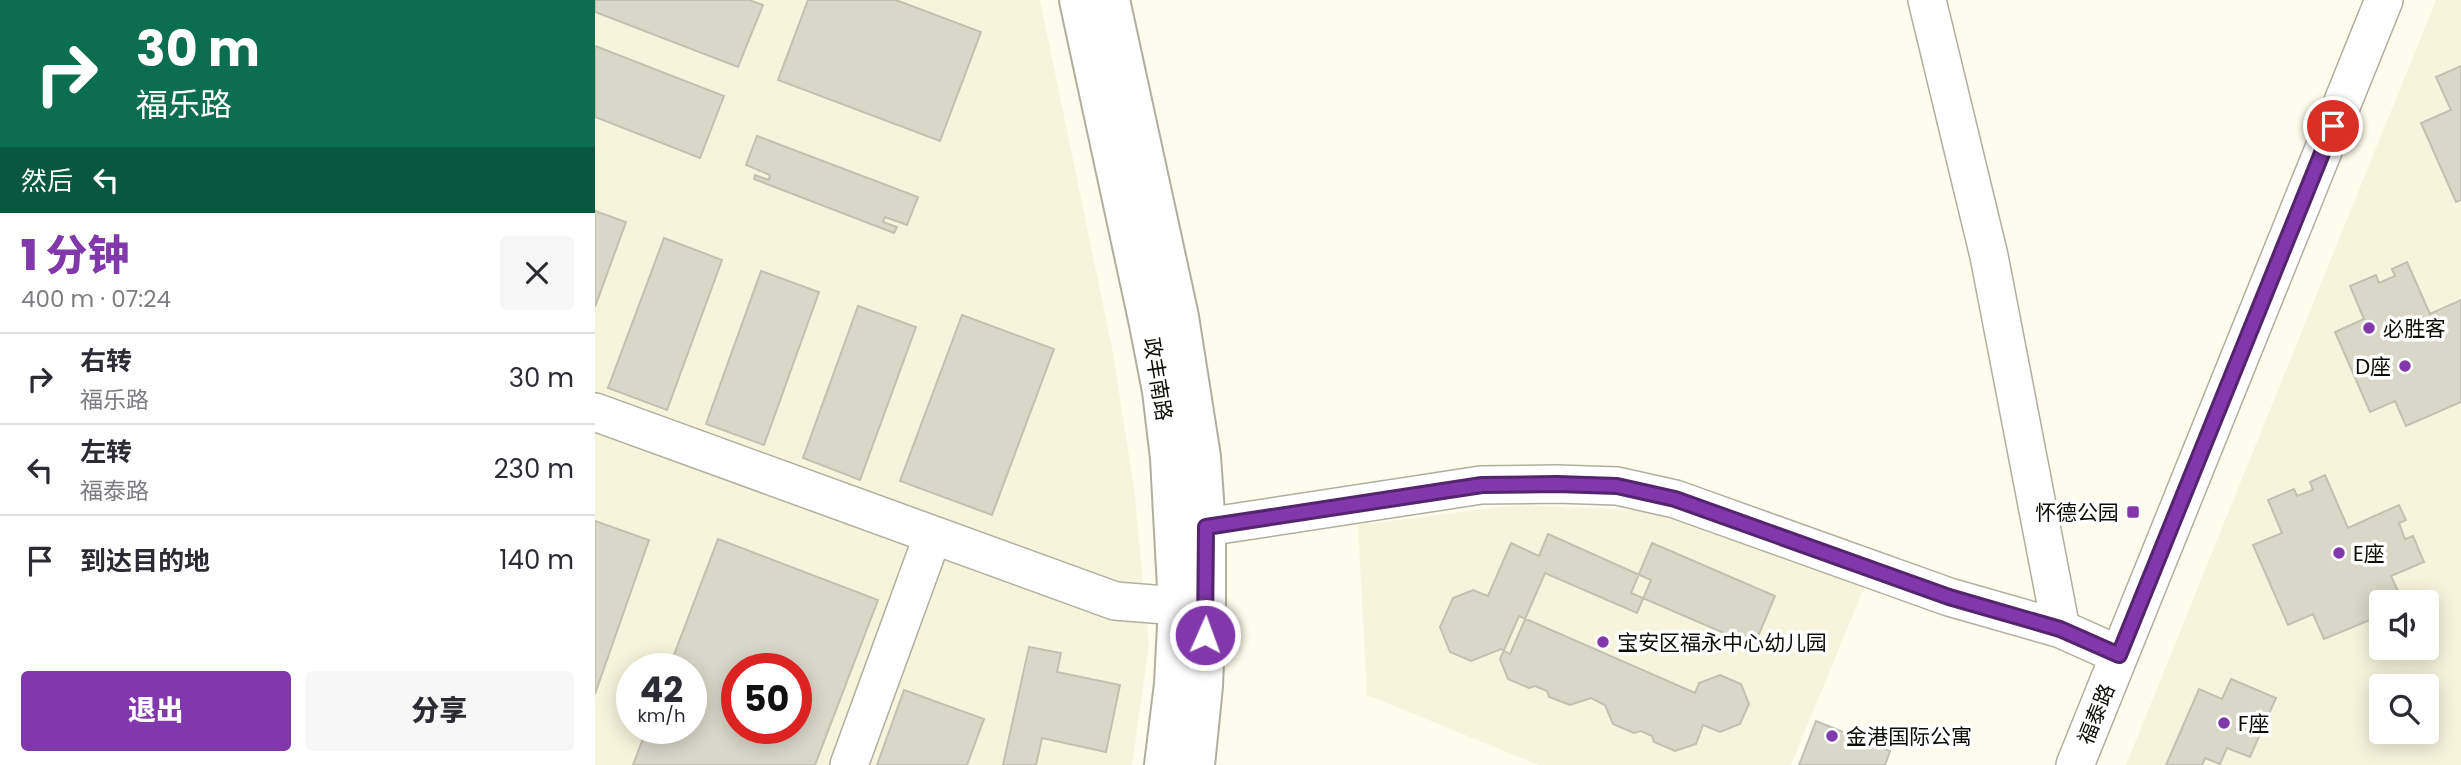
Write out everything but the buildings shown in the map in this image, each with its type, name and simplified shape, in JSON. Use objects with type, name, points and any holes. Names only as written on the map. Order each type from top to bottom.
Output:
[{"type":"main road","name":"政丰南路","points":[[1079,0],[1162,391],[1170,457],[1178,606],[1174,684],[1164,765]]},
{"type":"main road","name":"政丰南路","points":[[1110,0],[1188,363],[1201,457],[1206,527],[1206,609],[1203,686],[1195,765]]},
{"type":"street","points":[[1927,0],[1989,256],[2060,629]]},
{"type":"street","name":"福泰路","points":[[2075,765],[2384,0]]},
{"type":"street","points":[[595,412],[1115,601],[1178,606]]},
{"type":"street","points":[[1206,527],[1482,485],[1617,486],[1675,499],[1949,597],[2060,629],[2119,655]]},
{"type":"street","points":[[849,765],[933,535]]},
{"type":"shaded area","points":[[595,0],[1040,0],[1112,348],[1134,487],[1149,645],[1132,765],[595,765]]},
{"type":"shaded area","points":[[2436,0],[2461,0],[2461,765],[2126,765]]},
{"type":"shaded area","name":"宝安区福永中心幼儿园","points":[[1518,505],[1634,510],[1691,521],[1864,588],[1791,765],[1539,765],[1367,695],[1358,525]]},
{"type":"place","name":"必胜客","points":[[2369,328]]},
{"type":"place","name":"D座","points":[[2405,366]]},
{"type":"place","name":"怀德公园","points":[[2133,512]]},
{"type":"place","name":"E座","points":[[2339,553]]},
{"type":"place","name":"宝安区福永中心幼儿园","points":[[1603,642]]},
{"type":"place","name":"F座","points":[[2224,723]]},
{"type":"place","name":"金港国际公寓","points":[[1832,736]]},
{"type":"route","points":[[1205,635],[1206,527],[1482,485],[1557,484],[1617,486],[1675,499],[1949,597],[2060,629],[2119,655],[2333,126]]}]
